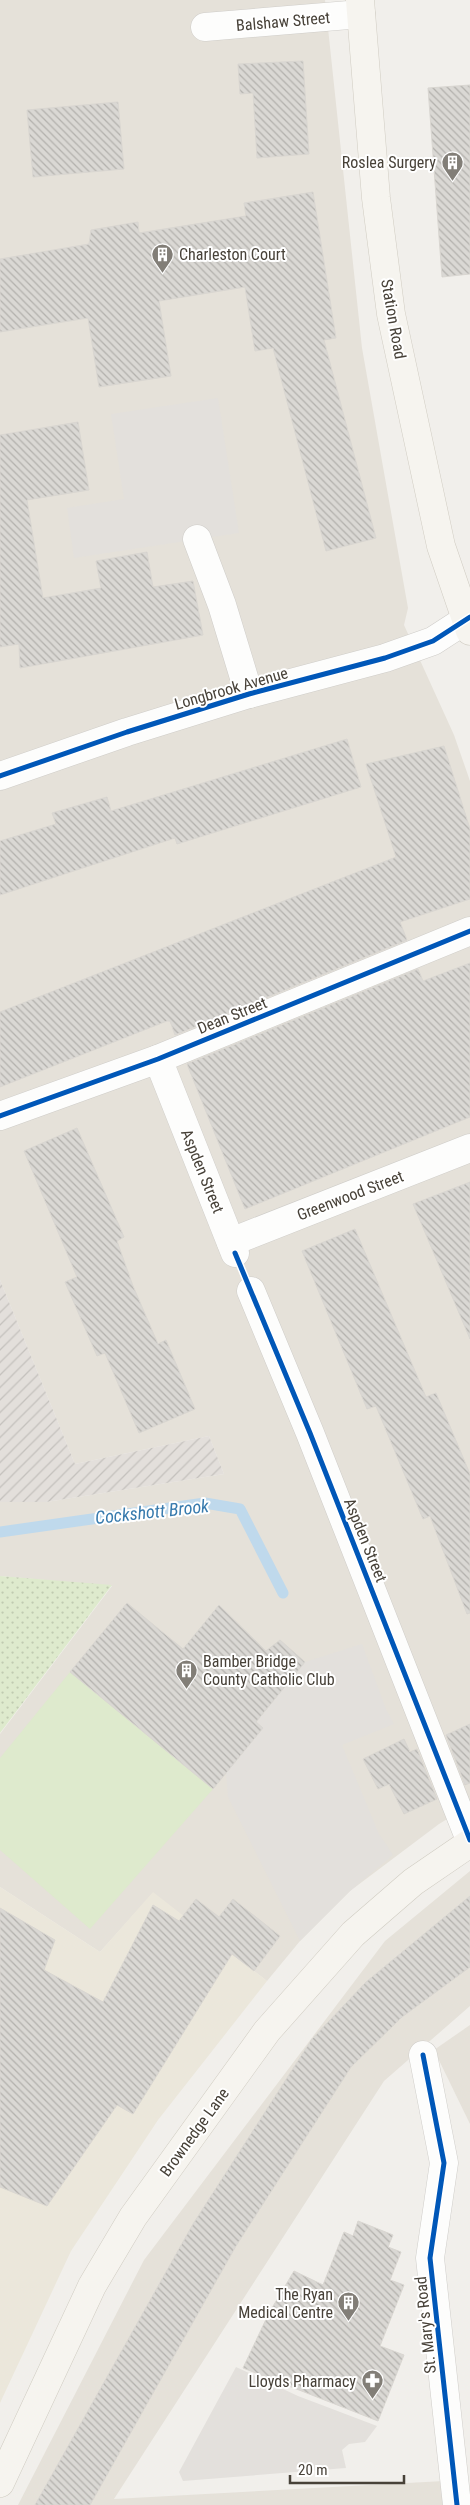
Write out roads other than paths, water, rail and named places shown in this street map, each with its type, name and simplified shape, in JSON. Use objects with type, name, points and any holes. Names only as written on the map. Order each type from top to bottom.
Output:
[{"type":"main road","name":"Station Road","points":[[361,7],[376,198],[391,314],[441,546],[469,622]]},
{"type":"main road","name":"Brownedge Lane","points":[[0,2483],[92,2286],[138,2210],[267,2031],[353,1934],[413,1882],[470,1841]]},
{"type":"street","name":"Balshaw Street","points":[[205,27],[361,7]]},
{"type":"street","points":[[197,539],[222,605],[249,694]]},
{"type":"street","name":"Longbrook Avenue","points":[[0,776],[127,732],[249,694],[385,658],[433,641],[469,622]]},
{"type":"street","name":"Dean Street","points":[[0,1116],[158,1059],[470,931]]},
{"type":"street","name":"Aspden Street","points":[[158,1059],[233,1247]]},
{"type":"street","name":"Greenwood Street","points":[[233,1247],[470,1148]]},
{"type":"street","name":"Aspden Street","points":[[251,1291],[310,1432],[470,1841]]},
{"type":"street","name":"St. Mary's Road","points":[[423,2054],[444,2163],[430,2258],[457,2505]]},
{"type":"waterway","name":"Cockshott Brook","points":[[0,1532],[205,1503],[240,1509],[283,1593]]},
{"type":"place","name":"Roslea Surgery","points":[[452,181]]},
{"type":"place","name":"Charleston Court","points":[[163,273]]},
{"type":"place","name":"Bamber Bridge County Catholic Club","points":[[187,1689]]},
{"type":"place","name":"The Ryan Medical Centre","points":[[349,2322]]},
{"type":"place","name":"Lloyds Pharmacy","points":[[372,2400]]}]
